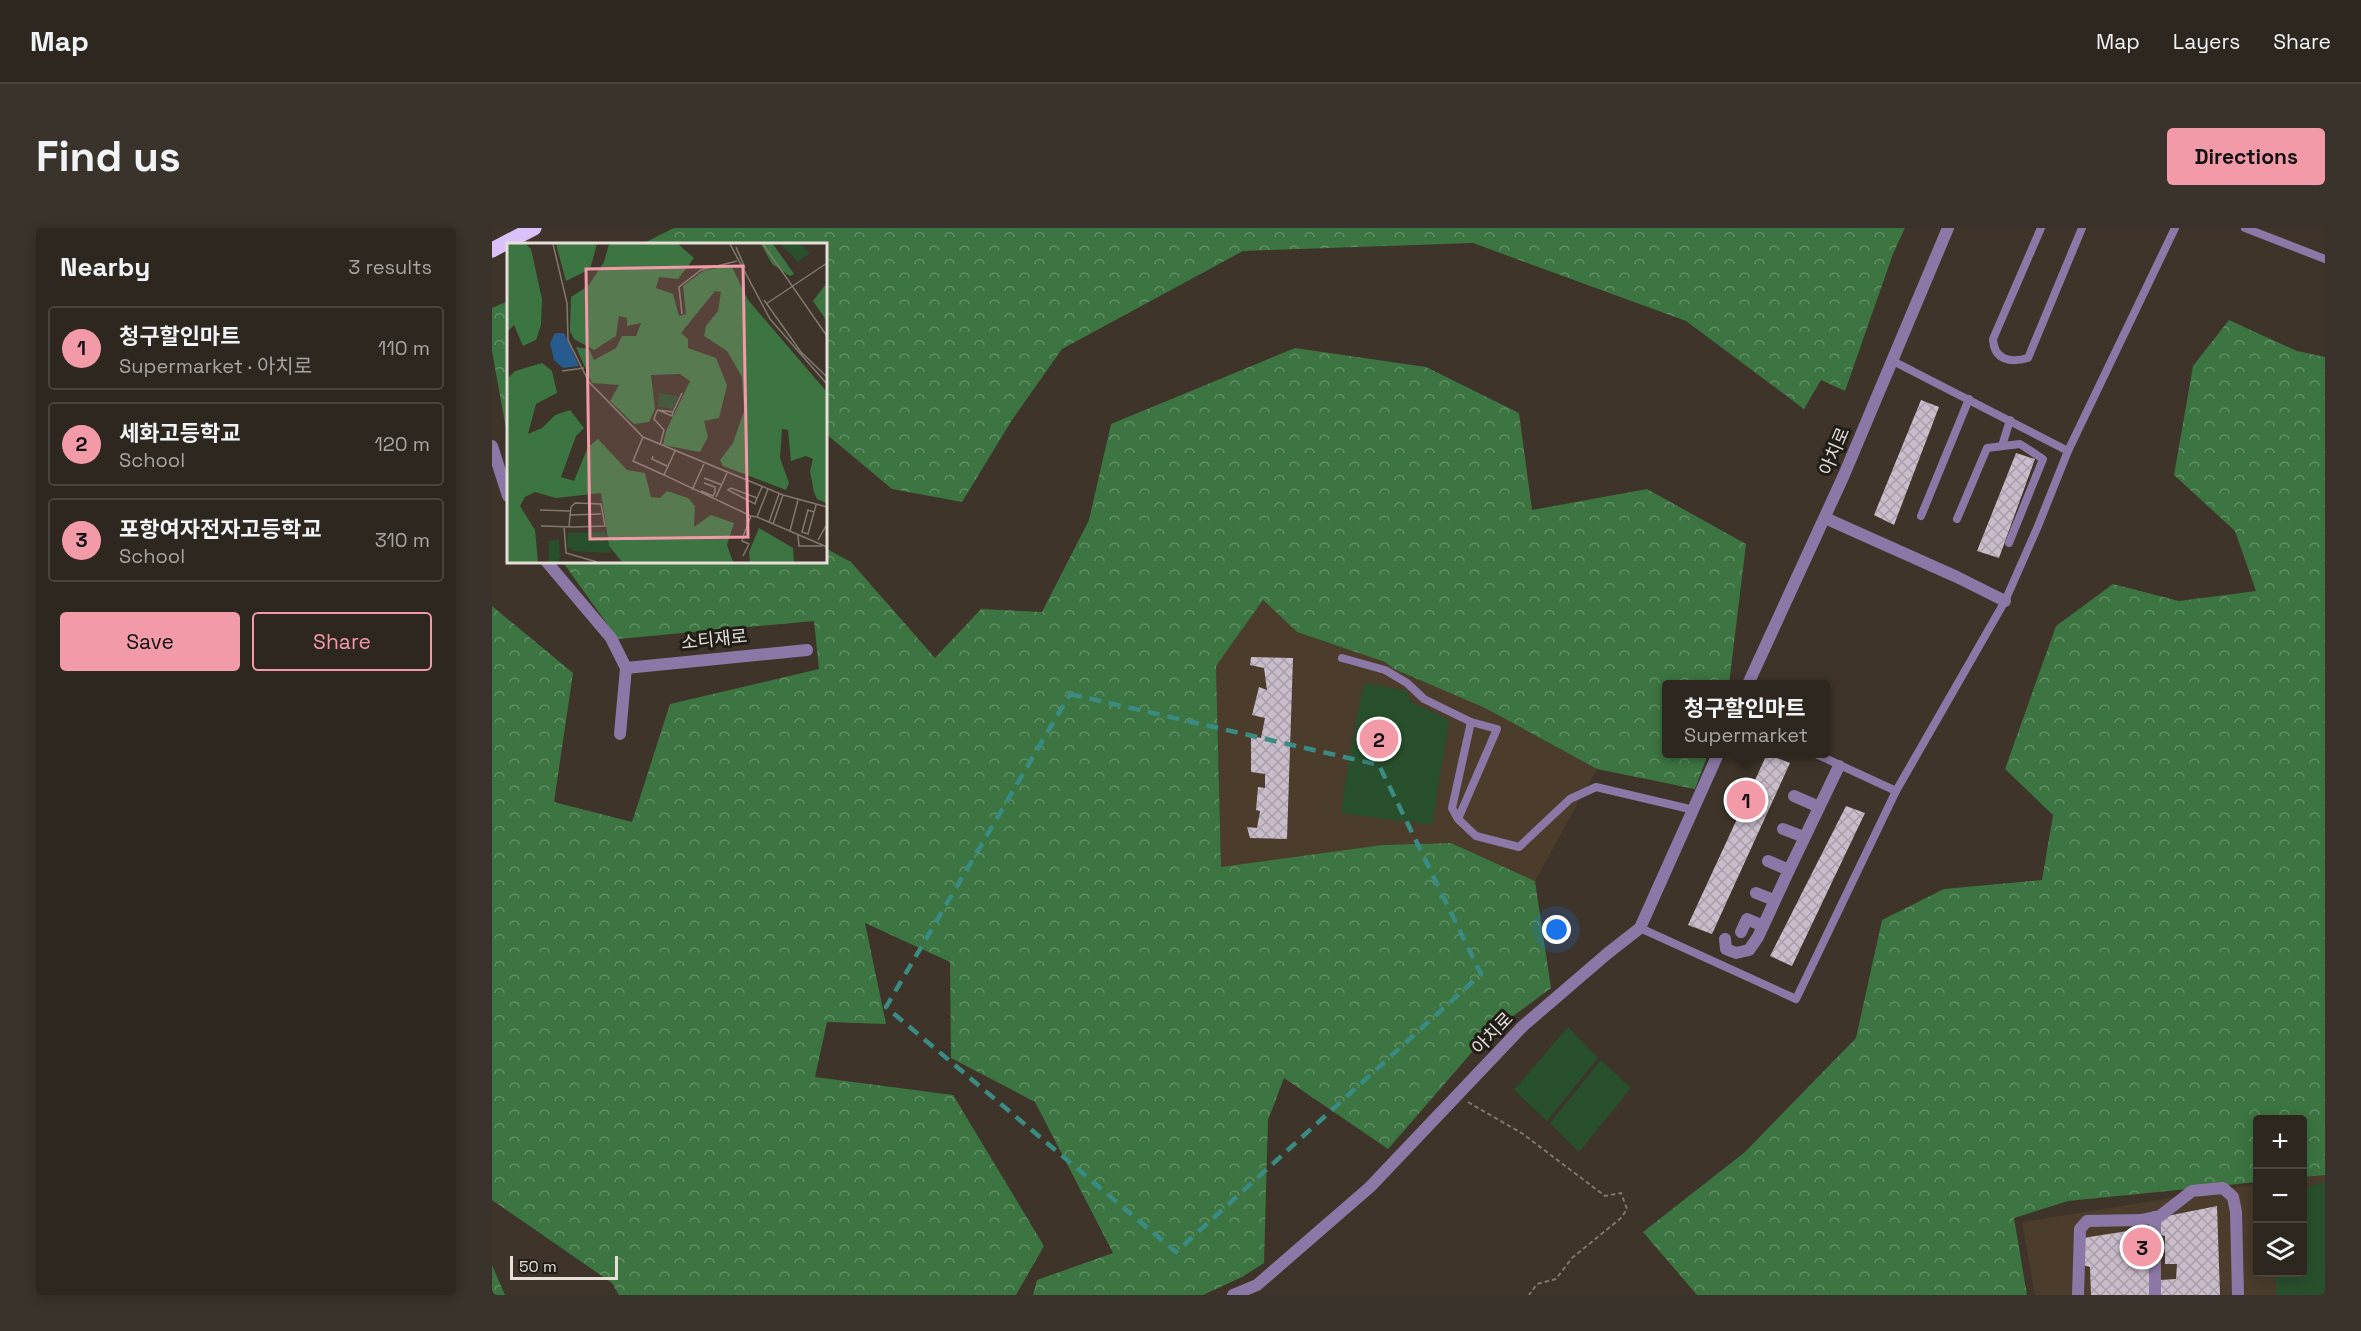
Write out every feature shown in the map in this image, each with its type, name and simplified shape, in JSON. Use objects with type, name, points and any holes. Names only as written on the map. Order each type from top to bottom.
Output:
[{"type":"main road","points":[[492,250],[534,228]]},
{"type":"street","name":"아치로","points":[[1750,680],[1825,518],[1948,228]]},
{"type":"street","points":[[492,446],[507,493]]},
{"type":"street","points":[[1825,518],[2005,601]]},
{"type":"street","points":[[547,562],[611,638],[626,668],[620,734]]},
{"type":"street","name":"소티재로","points":[[626,668],[807,650]]},
{"type":"street","name":"아치로","points":[[1233,1295],[1257,1286],[1370,1187],[1524,1026],[1608,953],[1641,928],[1716,758]]},
{"type":"street","points":[[1725,939],[1726,949],[1736,952],[1749,950],[1763,927],[1839,766]]},
{"type":"street","points":[[1794,796],[1819,807]]},
{"type":"street","points":[[1783,829],[1804,837]]},
{"type":"street","points":[[1768,861],[1789,870]]},
{"type":"street","points":[[1756,893],[1774,900]]},
{"type":"street","points":[[1741,932],[1747,919],[1763,927]]},
{"type":"street","points":[[2078,1295],[2080,1229],[2087,1221],[2141,1220],[2160,1216],[2192,1191],[2223,1188],[2233,1197],[2236,1212],[2238,1295]]},
{"type":"street","points":[[2155,1217],[2155,1295]]},
{"type":"lane","points":[[2041,228],[1993,339],[1994,349],[1998,355],[2008,360],[2018,361],[2028,358],[2082,228]]},
{"type":"lane","points":[[1641,928],[1796,999],[1896,791],[2005,601],[2068,451],[2175,228]]},
{"type":"lane","points":[[2245,228],[2325,259]]},
{"type":"lane","points":[[1891,360],[2068,451]]},
{"type":"lane","points":[[1922,516],[1969,399]]},
{"type":"lane","points":[[2002,446],[2010,420]]},
{"type":"lane","points":[[1957,519],[1987,448],[2020,444],[2043,459],[2009,543]]},
{"type":"lane","points":[[1342,658],[1385,670],[1407,682],[1424,699],[1471,722],[1497,729],[1458,819]]},
{"type":"lane","points":[[1471,722],[1452,808],[1458,819],[1476,836],[1519,847],[1570,799],[1596,787],[1694,810]]},
{"type":"lane","points":[[1825,758],[1896,791]]},
{"type":"path","points":[[1457,1095],[1522,1134],[1605,1196],[1622,1193],[1627,1209],[1621,1218],[1572,1258],[1556,1279],[1537,1284],[1529,1295]]},
{"type":"highlighted area","points":[[1070,694],[1379,765],[1481,974],[1176,1252],[886,1007]]},
{"type":"shaded area","points":[[1263,600],[1297,632],[1385,662],[1394,669],[1485,708],[1597,769],[1535,881],[1451,843],[1382,845],[1221,867],[1216,666]]},
{"type":"shaded area","points":[[2325,1169],[2325,1295],[2035,1295],[2022,1222],[2253,1185],[2253,1277],[2307,1277],[2307,1173]]},
{"type":"green space","points":[[674,228],[1905,228],[1893,254],[1845,391],[1821,380],[1804,409],[1686,321],[1473,243],[1243,251],[1062,349],[1012,420],[962,502],[892,489],[826,434],[826,243],[644,243]]},
{"type":"green space","points":[[507,301],[507,434],[492,351],[492,308]]},
{"type":"green space","points":[[2229,320],[2297,351],[2325,357],[2325,1175],[2307,1177],[2307,1115],[2253,1115],[2253,1182],[2068,1201],[2014,1218],[2027,1295],[1697,1295],[1643,1232],[1745,1152],[1856,1038],[1882,920],[1944,889],[2042,880],[2053,815],[2005,769],[2056,626],[2113,584],[2179,601],[2256,591],[2235,531],[2174,475],[2193,366]]},
{"type":"green space","points":[[1295,348],[1426,367],[1519,413],[1532,510],[1647,489],[1746,544],[1729,680],[1662,680],[1662,758],[1707,758],[1695,789],[1597,769],[1485,708],[1394,669],[1385,662],[1297,632],[1263,600],[1216,666],[1221,867],[1382,845],[1451,843],[1535,881],[1551,988],[1486,1036],[1388,1149],[1284,1078],[1268,1120],[1264,1263],[1242,1277],[1203,1295],[1033,1295],[1037,1280],[1113,1253],[1035,1102],[951,1058],[950,962],[865,923],[886,1024],[827,1022],[815,1077],[953,1095],[1044,1246],[1016,1295],[619,1295],[612,1283],[492,1200],[492,606],[573,673],[554,802],[632,822],[670,704],[819,669],[814,621],[618,639],[563,562],[826,562],[826,549],[851,562],[935,658],[981,609],[1042,612],[1089,520],[1111,424]]},
{"type":"green space","points":[[1364,683],[1407,691],[1411,702],[1449,720],[1432,825],[1341,813]]},
{"type":"green space","points":[[1568,1027],[1598,1058],[1547,1121],[1514,1090]]},
{"type":"green space","points":[[1601,1060],[1631,1088],[1579,1152],[1550,1123]]},
{"type":"green space","points":[[2325,1182],[2325,1295],[2276,1295],[2276,1277],[2307,1277],[2307,1187]]},
{"type":"green space","points":[[492,1265],[505,1295],[492,1295]]},
{"type":"building","points":[[1921,400],[1939,407],[1894,525],[1874,515]]},
{"type":"building","points":[[2016,453],[2035,459],[1999,558],[1977,551]]},
{"type":"building","points":[[1251,657],[1293,658],[1287,839],[1250,838],[1247,827],[1257,828],[1260,811],[1256,810],[1258,787],[1265,788],[1265,774],[1251,772],[1251,736],[1261,738],[1265,718],[1252,715],[1259,687],[1267,690],[1264,668],[1250,665]]},
{"type":"building","points":[[1765,758],[1777,758],[1790,763],[1712,934],[1688,925]]},
{"type":"building","points":[[1846,806],[1865,813],[1792,966],[1770,956]]},
{"type":"building","points":[[2217,1206],[2220,1295],[2160,1295],[2160,1280],[2176,1279],[2177,1264],[2165,1264],[2165,1236],[2157,1234],[2157,1218]]},
{"type":"building","points":[[2147,1228],[2150,1295],[2091,1295],[2090,1267],[2083,1265],[2083,1238]]},
{"type":"place","name":"세화고등학교","points":[[1379,739]]},
{"type":"place","name":"청구할인마트","points":[[1746,800]]},
{"type":"place","name":"포항여자전자고등학교","points":[[2142,1247]]}]
